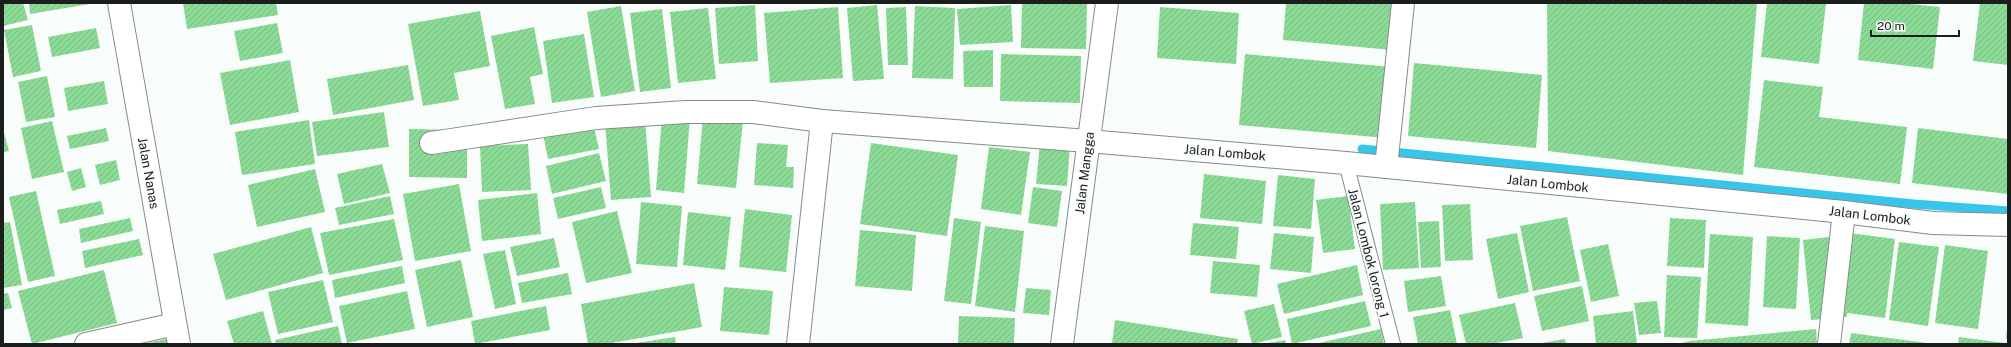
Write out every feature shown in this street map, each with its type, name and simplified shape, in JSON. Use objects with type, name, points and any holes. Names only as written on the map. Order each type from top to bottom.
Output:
[{"type":"street","name":"Jalan Nanas","points":[[119,3],[177,334]]},
{"type":"street","points":[[1386,167],[1403,3]]},
{"type":"street","name":"Jalan Mangga","points":[[1062,344],[1107,6]]},
{"type":"street","name":"Jalan Lombok","points":[[431,143],[596,118],[686,112],[753,112],[822,121],[1088,141],[1346,163],[1844,212],[1933,223],[2008,225]]},
{"type":"street","points":[[798,344],[822,121]]},
{"type":"street","points":[[1829,344],[1844,212]]},
{"type":"street","points":[[86,344],[177,334]]},
{"type":"lane","name":"Jalan Lombok lorong 1","points":[[1346,163],[1393,344]]},
{"type":"building","points":[[3,3],[23,3],[28,20],[3,26]]},
{"type":"building","points":[[29,3],[90,3],[90,4],[30,14]]},
{"type":"building","points":[[183,3],[276,3],[278,15],[187,29]]},
{"type":"building","points":[[1022,3],[1087,4],[1086,49],[1021,48]]},
{"type":"building","points":[[1286,3],[1396,3],[1392,50],[1283,40]]},
{"type":"building","points":[[1547,3],[1757,3],[1743,175],[1548,151]]},
{"type":"building","points":[[1767,3],[1826,3],[1819,64],[1761,57]]},
{"type":"building","points":[[1864,3],[1901,3],[1940,7],[1933,69],[1858,60]]},
{"type":"building","points":[[1980,3],[2008,3],[2008,65],[1973,61]]},
{"type":"building","points":[[755,5],[758,61],[719,64],[715,8]]},
{"type":"building","points":[[877,5],[884,79],[853,81],[847,8]]},
{"type":"building","points":[[1011,5],[1013,42],[960,45],[957,9]]},
{"type":"building","points":[[621,6],[635,91],[601,97],[587,12]]},
{"type":"building","points":[[915,6],[955,8],[953,79],[912,78]]},
{"type":"building","points":[[838,7],[843,78],[770,83],[764,13]]},
{"type":"building","points":[[906,7],[908,65],[888,65],[886,8]]},
{"type":"building","points":[[1160,7],[1239,13],[1236,64],[1157,58]]},
{"type":"building","points":[[708,8],[716,79],[678,83],[670,12]]},
{"type":"building","points":[[662,9],[671,88],[640,92],[630,13]]},
{"type":"building","points":[[480,11],[490,66],[454,73],[459,100],[423,106],[408,24]]},
{"type":"building","points":[[277,23],[283,53],[240,61],[234,31]]},
{"type":"building","points":[[32,25],[41,71],[13,77],[4,30]]},
{"type":"building","points":[[534,27],[543,74],[530,77],[535,104],[505,109],[491,36]]},
{"type":"building","points":[[96,28],[100,48],[52,57],[48,37]]},
{"type":"building","points":[[584,34],[594,97],[552,103],[543,41]]},
{"type":"building","points":[[993,50],[993,87],[964,87],[963,51]]},
{"type":"building","points":[[1001,54],[1081,56],[1080,103],[1000,101]]},
{"type":"building","points":[[1245,54],[1392,67],[1386,138],[1239,125]]},
{"type":"building","points":[[290,60],[299,112],[230,125],[220,73]]},
{"type":"building","points":[[1414,63],[1542,75],[1536,148],[1408,136]]},
{"type":"building","points":[[408,65],[414,100],[333,115],[327,79]]},
{"type":"building","points":[[47,76],[55,117],[26,122],[18,82]]},
{"type":"building","points":[[1764,80],[1823,87],[1819,117],[1907,127],[1900,184],[1754,167]]},
{"type":"building","points":[[104,81],[108,104],[68,111],[64,88]]},
{"type":"building","points":[[384,112],[389,147],[317,156],[312,122]]},
{"type":"building","points":[[662,116],[690,118],[684,193],[656,190]]},
{"type":"building","points":[[703,117],[743,121],[736,188],[697,184]]},
{"type":"building","points":[[645,119],[651,197],[611,200],[605,122]]},
{"type":"building","points":[[309,120],[315,164],[242,175],[235,132]]},
{"type":"building","points":[[52,121],[64,172],[32,179],[21,128]]},
{"type":"building","points":[[593,123],[599,149],[548,159],[543,134]]},
{"type":"building","points":[[106,128],[109,141],[70,149],[67,136]]},
{"type":"building","points":[[1918,128],[2008,139],[2008,194],[1912,183]]},
{"type":"building","points":[[3,129],[9,151],[3,152]]},
{"type":"building","points":[[409,129],[467,130],[467,178],[409,177]]},
{"type":"building","points":[[757,143],[788,145],[786,167],[794,167],[793,188],[754,185]]},
{"type":"building","points":[[871,143],[958,155],[947,236],[860,224]]},
{"type":"building","points":[[1040,143],[1070,145],[1067,186],[1036,184]]},
{"type":"building","points":[[528,144],[531,190],[482,192],[480,146]]},
{"type":"building","points":[[989,147],[1030,152],[1021,215],[981,209]]},
{"type":"building","points":[[599,153],[606,181],[552,194],[546,166]]},
{"type":"building","points":[[116,160],[120,180],[100,185],[95,165]]},
{"type":"building","points":[[382,164],[390,193],[344,204],[337,174]]},
{"type":"building","points":[[81,168],[86,187],[72,191],[67,172]]},
{"type":"building","points":[[315,169],[325,212],[257,227],[248,185]]},
{"type":"building","points":[[1204,174],[1266,181],[1262,224],[1200,218]]},
{"type":"building","points":[[1278,175],[1315,179],[1311,229],[1273,226]]},
{"type":"building","points":[[459,184],[471,251],[415,261],[403,194]]},
{"type":"building","points":[[601,187],[606,208],[558,219],[553,198]]},
{"type":"building","points":[[1033,187],[1062,191],[1057,227],[1028,223]]},
{"type":"building","points":[[36,191],[55,276],[28,282],[9,197]]},
{"type":"building","points":[[537,193],[541,234],[482,241],[478,200]]},
{"type":"building","points":[[390,196],[394,214],[339,225],[335,208]]},
{"type":"building","points":[[1348,196],[1355,249],[1323,253],[1316,200]]},
{"type":"building","points":[[101,201],[104,214],[60,224],[57,210]]},
{"type":"building","points":[[641,202],[682,206],[677,267],[636,264]]},
{"type":"building","points":[[1415,202],[1419,268],[1383,270],[1380,204]]},
{"type":"building","points":[[1470,204],[1473,260],[1445,261],[1442,205]]},
{"type":"building","points":[[745,209],[792,215],[786,272],[739,267]]},
{"type":"building","points":[[617,211],[632,273],[586,283],[572,222]]},
{"type":"building","points":[[688,212],[731,217],[725,270],[683,265]]},
{"type":"building","points":[[1567,217],[1580,281],[1533,291],[1520,226]]},
{"type":"building","points":[[130,218],[133,231],[81,243],[79,229]]},
{"type":"building","points":[[954,218],[981,222],[971,304],[944,301]]},
{"type":"building","points":[[1670,218],[1706,220],[1704,268],[1667,266]]},
{"type":"building","points":[[394,219],[403,260],[329,275],[320,233]]},
{"type":"building","points":[[1439,221],[1441,267],[1421,268],[1418,222]]},
{"type":"building","points":[[10,222],[22,285],[3,288],[3,223]]},
{"type":"building","points":[[1193,223],[1239,227],[1236,259],[1190,255]]},
{"type":"building","points":[[985,226],[1024,231],[1015,312],[975,306]]},
{"type":"building","points":[[311,227],[323,273],[226,300],[213,254]]},
{"type":"building","points":[[860,230],[916,235],[912,291],[855,286]]},
{"type":"building","points":[[1274,233],[1314,237],[1311,273],[1270,269]]},
{"type":"building","points":[[1517,233],[1529,292],[1498,299],[1486,239]]},
{"type":"building","points":[[1850,233],[1895,239],[1885,318],[1847,313],[1847,317],[1811,320],[1803,240]]},
{"type":"building","points":[[1710,234],[1753,237],[1748,326],[1705,323]]},
{"type":"building","points":[[1767,236],[1800,238],[1796,309],[1763,307]]},
{"type":"building","points":[[554,238],[560,267],[517,276],[510,247]]},
{"type":"building","points":[[139,239],[143,255],[85,268],[82,251]]},
{"type":"building","points":[[1899,242],[1939,247],[1928,326],[1889,320]]},
{"type":"building","points":[[1608,244],[1619,296],[1591,302],[1580,250]]},
{"type":"building","points":[[1945,245],[1988,251],[1978,329],[1935,323]]},
{"type":"building","points":[[505,250],[516,304],[495,309],[483,254]]},
{"type":"building","points":[[461,260],[473,317],[427,327],[415,270]]},
{"type":"building","points":[[1213,261],[1260,265],[1257,297],[1210,293]]},
{"type":"building","points":[[1357,265],[1363,295],[1284,314],[1277,284]]},
{"type":"building","points":[[402,266],[405,283],[335,298],[332,280]]},
{"type":"building","points":[[104,270],[117,323],[32,344],[18,291]]},
{"type":"building","points":[[568,273],[572,294],[522,303],[518,283]]},
{"type":"building","points":[[1667,275],[1701,277],[1697,338],[1664,337]]},
{"type":"building","points":[[1441,276],[1446,306],[1408,312],[1404,281]]},
{"type":"building","points":[[323,280],[333,322],[278,334],[268,292]]},
{"type":"building","points":[[694,283],[702,327],[606,344],[588,344],[581,304]]},
{"type":"building","points":[[1582,286],[1589,321],[1542,331],[1534,296]]},
{"type":"building","points":[[724,287],[773,291],[769,335],[720,331]]},
{"type":"building","points":[[1026,288],[1051,290],[1049,315],[1023,313]]},
{"type":"building","points":[[407,291],[415,329],[347,343],[339,306]]},
{"type":"building","points":[[8,293],[12,308],[3,310],[3,294]]},
{"type":"building","points":[[1365,301],[1371,326],[1292,344],[1287,319]]},
{"type":"building","points":[[1657,301],[1661,333],[1639,335],[1634,303]]},
{"type":"building","points":[[1515,303],[1523,338],[1491,344],[1466,344],[1459,315]]},
{"type":"building","points":[[1274,304],[1282,337],[1252,344],[1244,311]]},
{"type":"building","points":[[546,306],[550,330],[475,344],[471,321]]},
{"type":"building","points":[[1450,310],[1457,344],[1418,344],[1413,317]]},
{"type":"building","points":[[263,311],[272,344],[234,344],[227,321]]},
{"type":"building","points":[[1633,311],[1637,344],[1596,344],[1593,316]]},
{"type":"building","points":[[959,316],[1015,318],[1014,344],[958,344]]},
{"type":"building","points":[[1115,320],[1238,339],[1237,344],[1112,344]]},
{"type":"building","points":[[338,326],[342,344],[276,344],[275,340]]},
{"type":"building","points":[[1381,329],[1384,344],[1319,344],[1319,343]]},
{"type":"building","points":[[1816,329],[1817,344],[1678,344],[1690,341]]},
{"type":"building","points":[[2007,329],[2008,339],[2006,339]]},
{"type":"building","points":[[1851,333],[1927,343],[1927,344],[1849,344]]},
{"type":"building","points":[[675,337],[676,344],[636,344],[636,343]]},
{"type":"building","points":[[1959,337],[2005,343],[2005,344],[1958,344]]},
{"type":"building","points":[[171,338],[172,344],[147,344],[147,343]]},
{"type":"building","points":[[1565,339],[1566,344],[1542,344],[1542,343]]},
{"type":"building","points":[[1285,340],[1286,344],[1268,343]]},
{"type":"waterway","points":[[1362,149],[1914,204],[2008,211]]}]
